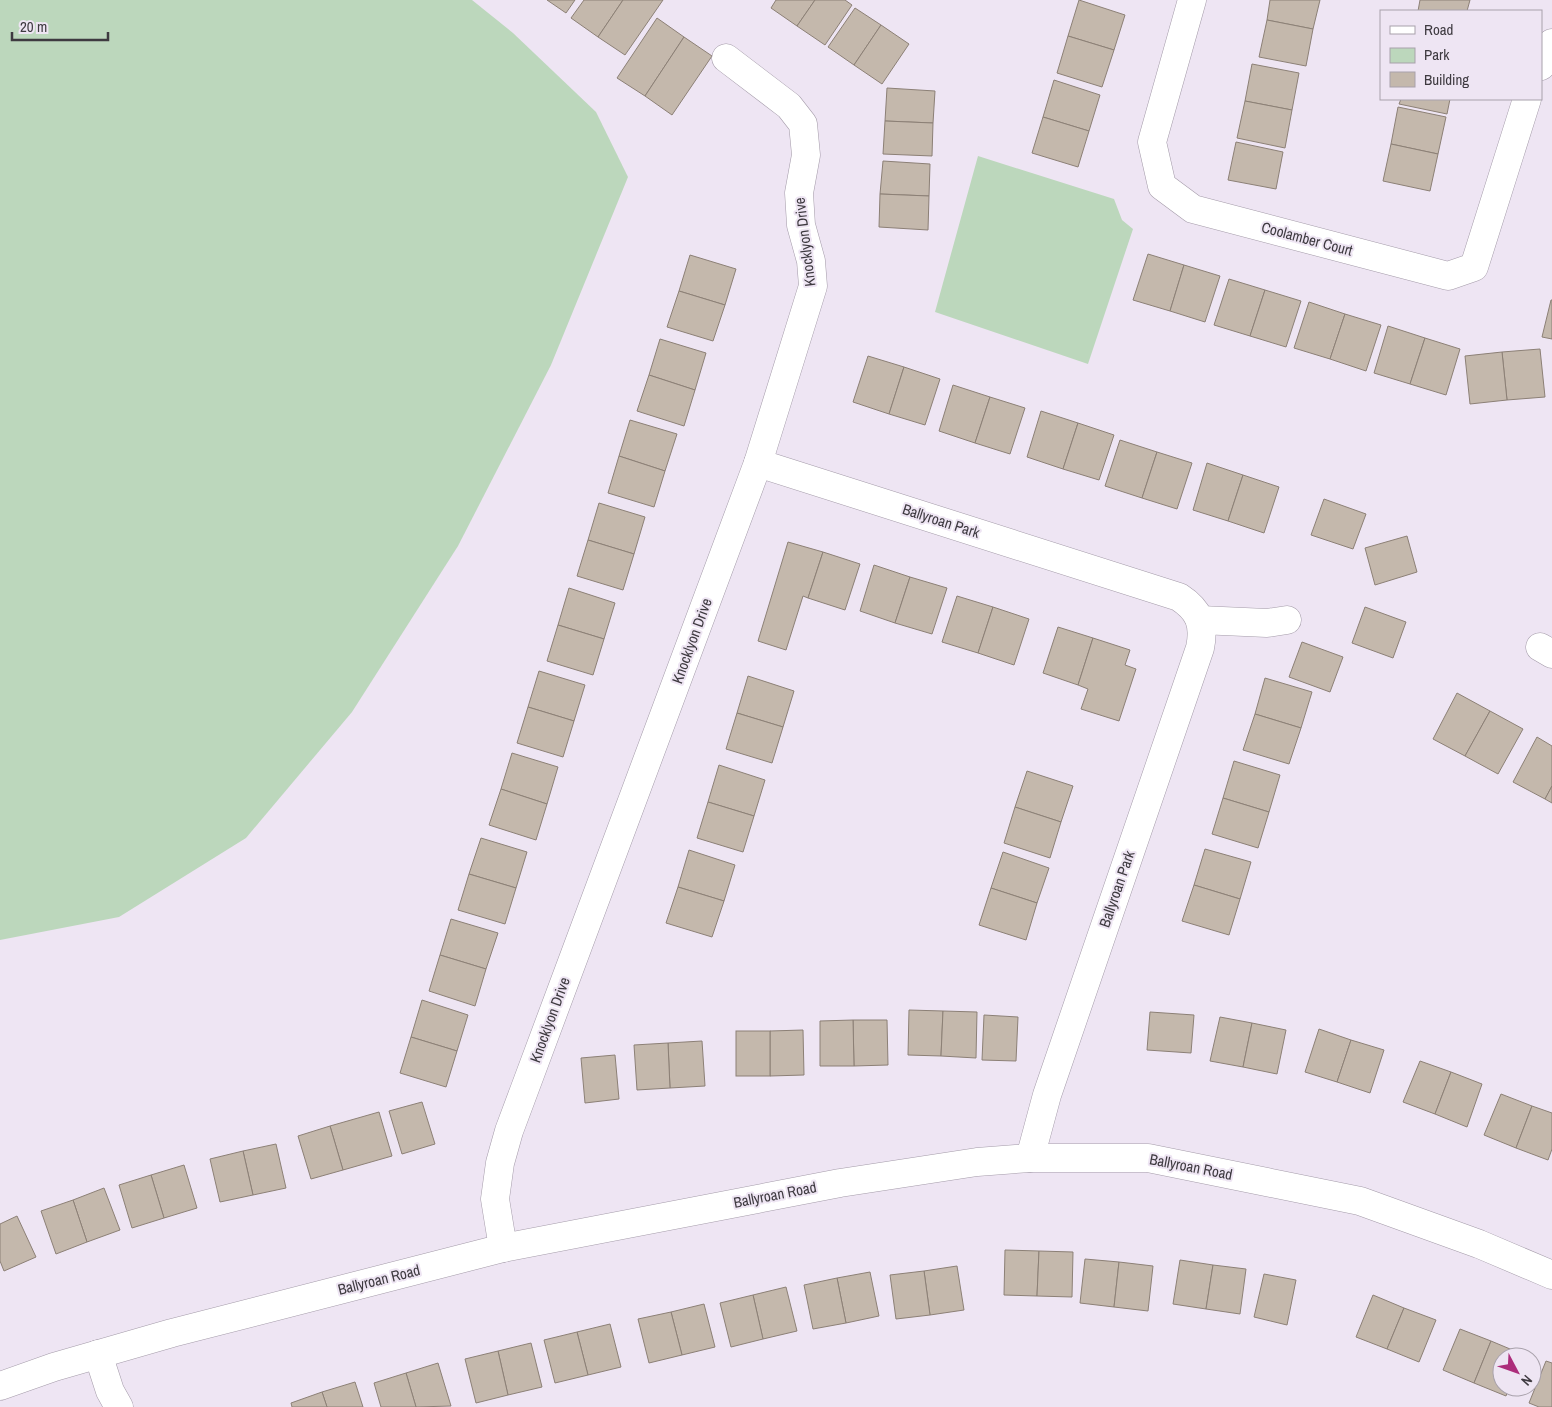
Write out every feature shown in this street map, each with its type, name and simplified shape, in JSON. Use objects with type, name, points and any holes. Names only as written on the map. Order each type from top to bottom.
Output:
[{"type":"street","name":"Coolamber Court","points":[[1192,0],[1152,142],[1162,186],[1194,209],[1448,276],[1474,267],[1527,100]]},
{"type":"street","points":[[1542,64],[1552,43]]},
{"type":"street","name":"Knocklyon Drive","points":[[503,1248],[495,1199],[500,1163],[509,1131],[758,463],[813,286],[810,261],[801,225],[799,193],[806,155],[803,124],[789,106],[726,58]]},
{"type":"street","name":"Ballyroan Park","points":[[758,463],[1180,597],[1193,606],[1200,620],[1203,635],[1200,648],[1047,1095],[1030,1158]]},
{"type":"street","points":[[1200,620],[1267,623],[1287,620]]},
{"type":"street","name":"Ballyroan Road","points":[[0,1386],[54,1366],[503,1248],[840,1183],[978,1162],[1030,1158],[1148,1158],[1360,1201],[1479,1244],[1552,1275]]},
{"type":"street","points":[[98,1354],[110,1391],[119,1407]]},
{"type":"green space","points":[[0,0],[472,0],[513,33],[596,112],[628,177],[551,365],[458,546],[352,712],[246,838],[119,917],[0,940]]},
{"type":"green space","points":[[978,156],[1114,199],[1122,220],[1133,229],[1088,364],[935,312]]},
{"type":"building","points":[[547,0],[575,0],[566,13]]},
{"type":"building","points":[[584,0],[623,0],[598,37],[571,18]]},
{"type":"building","points":[[623,0],[663,0],[625,55],[598,37]]},
{"type":"building","points":[[776,0],[815,0],[797,26],[771,8]]},
{"type":"building","points":[[815,0],[845,0],[852,5],[825,45],[797,26]]},
{"type":"building","points":[[1079,0],[1125,15],[1114,50],[1068,36]]},
{"type":"building","points":[[1270,0],[1320,0],[1313,29],[1267,20]]},
{"type":"building","points":[[1420,0],[1470,0],[1467,10],[1418,10]]},
{"type":"building","points":[[855,8],[881,25],[854,65],[828,47]]},
{"type":"building","points":[[657,18],[684,37],[645,96],[617,78]]},
{"type":"building","points":[[1267,20],[1313,29],[1306,66],[1259,57]]},
{"type":"building","points":[[881,25],[909,44],[882,84],[854,65]]},
{"type":"building","points":[[1068,36],[1114,50],[1102,87],[1057,73]]},
{"type":"building","points":[[684,37],[712,56],[672,115],[645,96]]},
{"type":"building","points":[[1252,64],[1299,73],[1292,110],[1245,101]]},
{"type":"building","points":[[1054,80],[1100,95],[1089,131],[1043,117]]},
{"type":"building","points":[[887,88],[935,91],[933,123],[885,121]]},
{"type":"building","points":[[1401,100],[1450,100],[1447,114],[1399,104]]},
{"type":"building","points":[[1245,101],[1292,110],[1285,148],[1237,138]]},
{"type":"building","points":[[1398,107],[1446,117],[1438,154],[1391,144]]},
{"type":"building","points":[[1043,117],[1089,131],[1078,167],[1032,153]]},
{"type":"building","points":[[885,121],[933,123],[932,156],[883,154]]},
{"type":"building","points":[[1236,142],[1283,152],[1276,189],[1228,180]]},
{"type":"building","points":[[1391,144],[1438,154],[1430,191],[1383,181]]},
{"type":"building","points":[[883,161],[930,164],[929,196],[880,194]]},
{"type":"building","points":[[880,194],[929,196],[928,230],[879,227]]},
{"type":"building","points":[[1148,254],[1184,265],[1170,311],[1133,300]]},
{"type":"building","points":[[690,255],[736,269],[725,305],[679,291]]},
{"type":"building","points":[[1184,265],[1220,276],[1205,322],[1170,311]]},
{"type":"building","points":[[1229,279],[1265,290],[1250,336],[1214,325]]},
{"type":"building","points":[[1265,290],[1301,301],[1286,347],[1250,336]]},
{"type":"building","points":[[679,291],[725,305],[713,341],[667,327]]},
{"type":"building","points":[[1552,300],[1552,339],[1542,337]]},
{"type":"building","points":[[1309,302],[1345,314],[1330,359],[1294,348]]},
{"type":"building","points":[[1345,314],[1381,325],[1366,371],[1330,359]]},
{"type":"building","points":[[1388,326],[1425,338],[1410,384],[1374,373]]},
{"type":"building","points":[[1425,338],[1460,349],[1446,395],[1410,384]]},
{"type":"building","points":[[660,339],[706,353],[695,390],[649,375]]},
{"type":"building","points":[[1540,349],[1545,397],[1507,400],[1502,352]]},
{"type":"building","points":[[1502,352],[1507,400],[1470,404],[1465,356]]},
{"type":"building","points":[[868,356],[904,367],[889,414],[853,402]]},
{"type":"building","points":[[904,367],[940,379],[925,425],[889,414]]},
{"type":"building","points":[[649,375],[695,390],[684,426],[637,411]]},
{"type":"building","points":[[953,385],[990,397],[975,443],[939,431]]},
{"type":"building","points":[[990,397],[1025,408],[1010,454],[975,443]]},
{"type":"building","points":[[1041,411],[1078,423],[1063,469],[1027,457]]},
{"type":"building","points":[[630,420],[677,434],[665,471],[619,456]]},
{"type":"building","points":[[1078,423],[1114,435],[1099,480],[1063,469]]},
{"type":"building","points":[[1120,440],[1157,452],[1142,498],[1105,486]]},
{"type":"building","points":[[1157,452],[1192,463],[1177,509],[1142,498]]},
{"type":"building","points":[[619,456],[665,471],[654,507],[608,493]]},
{"type":"building","points":[[1207,463],[1243,475],[1228,521],[1193,510]]},
{"type":"building","points":[[1243,475],[1279,487],[1264,533],[1228,521]]},
{"type":"building","points":[[1324,499],[1366,514],[1353,549],[1311,535]]},
{"type":"building","points":[[599,503],[645,517],[634,554],[588,540]]},
{"type":"building","points":[[1407,536],[1417,572],[1375,585],[1365,548]]},
{"type":"building","points":[[588,540],[634,554],[623,590],[577,576]]},
{"type":"building","points":[[788,542],[823,552],[808,598],[803,596],[786,650],[758,641]]},
{"type":"building","points":[[823,552],[860,564],[845,610],[808,598]]},
{"type":"building","points":[[874,565],[910,577],[895,623],[860,611]]},
{"type":"building","points":[[910,577],[947,588],[932,634],[895,623]]},
{"type":"building","points":[[569,588],[615,603],[604,639],[558,625]]},
{"type":"building","points":[[957,596],[993,607],[978,653],[942,642]]},
{"type":"building","points":[[993,607],[1029,619],[1014,665],[978,653]]},
{"type":"building","points":[[1365,607],[1406,622],[1393,658],[1352,643]]},
{"type":"building","points":[[558,625],[604,639],[593,675],[547,661]]},
{"type":"building","points":[[1058,627],[1093,638],[1078,685],[1043,673]]},
{"type":"building","points":[[1093,638],[1130,650],[1125,665],[1136,669],[1119,721],[1081,709],[1088,689],[1078,685]]},
{"type":"building","points":[[1302,642],[1343,657],[1330,692],[1289,677]]},
{"type":"building","points":[[539,671],[585,685],[574,721],[528,707]]},
{"type":"building","points":[[748,676],[794,691],[783,727],[737,713]]},
{"type":"building","points":[[1265,678],[1312,692],[1301,728],[1255,714]]},
{"type":"building","points":[[1457,693],[1490,711],[1465,756],[1433,739]]},
{"type":"building","points":[[528,707],[574,721],[563,757],[517,743]]},
{"type":"building","points":[[1490,711],[1523,729],[1498,774],[1465,756]]},
{"type":"building","points":[[737,713],[783,727],[772,763],[726,749]]},
{"type":"building","points":[[1255,714],[1301,728],[1289,764],[1243,750]]},
{"type":"building","points":[[1537,737],[1552,746],[1552,786],[1545,799],[1513,782]]},
{"type":"building","points":[[512,753],[558,767],[547,804],[501,789]]},
{"type":"building","points":[[1234,761],[1280,775],[1269,812],[1223,798]]},
{"type":"building","points":[[719,765],[765,780],[754,816],[708,802]]},
{"type":"building","points":[[1027,771],[1073,786],[1061,822],[1015,807]]},
{"type":"building","points":[[1552,786],[1552,803],[1545,799]]},
{"type":"building","points":[[501,789],[547,804],[536,840],[489,825]]},
{"type":"building","points":[[1223,798],[1269,812],[1258,848],[1212,834]]},
{"type":"building","points":[[708,802],[754,816],[743,852],[697,838]]},
{"type":"building","points":[[1015,807],[1061,822],[1050,858],[1004,843]]},
{"type":"building","points":[[481,838],[527,852],[516,888],[469,874]]},
{"type":"building","points":[[1205,849],[1251,862],[1240,899],[1194,885]]},
{"type":"building","points":[[689,850],[735,865],[724,901],[678,887]]},
{"type":"building","points":[[1003,852],[1049,868],[1037,903],[991,888]]},
{"type":"building","points":[[469,874],[516,888],[505,924],[458,910]]},
{"type":"building","points":[[1194,885],[1240,899],[1229,935],[1182,921]]},
{"type":"building","points":[[678,887],[724,901],[712,937],[666,923]]},
{"type":"building","points":[[991,888],[1037,903],[1026,940],[979,925]]},
{"type":"building","points":[[451,919],[498,933],[486,969],[440,955]]},
{"type":"building","points":[[440,955],[486,969],[475,1006],[429,991]]},
{"type":"building","points":[[422,1000],[468,1015],[457,1051],[411,1037]]},
{"type":"building","points":[[909,1010],[943,1011],[941,1056],[908,1055]]},
{"type":"building","points":[[943,1011],[977,1012],[976,1058],[941,1056]]},
{"type":"building","points":[[1150,1012],[1194,1015],[1191,1053],[1147,1050]]},
{"type":"building","points":[[984,1015],[1018,1017],[1016,1061],[982,1060]]},
{"type":"building","points":[[1220,1017],[1252,1023],[1243,1067],[1210,1061]]},
{"type":"building","points":[[853,1020],[887,1020],[888,1065],[854,1066]]},
{"type":"building","points":[[853,1020],[854,1066],[820,1066],[820,1021]]},
{"type":"building","points":[[1252,1023],[1286,1030],[1277,1074],[1243,1067]]},
{"type":"building","points":[[1319,1029],[1351,1040],[1337,1082],[1305,1072]]},
{"type":"building","points":[[803,1030],[804,1075],[770,1076],[770,1031]]},
{"type":"building","points":[[736,1031],[770,1031],[770,1076],[736,1076]]},
{"type":"building","points":[[411,1037],[457,1051],[446,1087],[400,1073]]},
{"type":"building","points":[[1351,1040],[1384,1050],[1370,1093],[1337,1082]]},
{"type":"building","points":[[702,1041],[705,1086],[670,1088],[668,1043]]},
{"type":"building","points":[[668,1043],[670,1088],[637,1090],[634,1045]]},
{"type":"building","points":[[615,1055],[619,1099],[585,1103],[581,1058]]},
{"type":"building","points":[[1420,1061],[1451,1072],[1435,1114],[1403,1102]]},
{"type":"building","points":[[1451,1072],[1482,1084],[1467,1127],[1435,1114]]},
{"type":"building","points":[[1501,1094],[1532,1106],[1516,1148],[1484,1135]]},
{"type":"building","points":[[422,1102],[435,1144],[402,1154],[389,1111]]},
{"type":"building","points":[[1532,1106],[1552,1113],[1552,1149],[1548,1160],[1516,1148]]},
{"type":"building","points":[[379,1112],[392,1156],[343,1170],[330,1126]]},
{"type":"building","points":[[330,1126],[343,1170],[311,1179],[298,1136]]},
{"type":"building","points":[[276,1144],[286,1188],[253,1195],[243,1151]]},
{"type":"building","points":[[243,1151],[253,1195],[220,1202],[210,1159]]},
{"type":"building","points":[[184,1165],[197,1208],[164,1218],[151,1175]]},
{"type":"building","points":[[151,1175],[164,1218],[132,1228],[119,1185]]},
{"type":"building","points":[[104,1188],[120,1230],[87,1242],[73,1200]]},
{"type":"building","points":[[73,1200],[87,1242],[56,1254],[41,1211]]},
{"type":"building","points":[[17,1216],[36,1257],[4,1271],[0,1261],[0,1224]]},
{"type":"building","points":[[1005,1250],[1039,1251],[1037,1296],[1004,1295]]},
{"type":"building","points":[[1039,1251],[1073,1252],[1072,1297],[1037,1296]]},
{"type":"building","points":[[1085,1259],[1119,1262],[1114,1307],[1080,1303]]},
{"type":"building","points":[[1180,1260],[1213,1265],[1206,1309],[1173,1304]]},
{"type":"building","points":[[1119,1262],[1153,1266],[1148,1311],[1114,1307]]},
{"type":"building","points":[[1213,1265],[1246,1269],[1240,1314],[1206,1309]]},
{"type":"building","points":[[957,1266],[964,1310],[930,1315],[924,1271]]},
{"type":"building","points":[[924,1271],[930,1315],[896,1319],[890,1275]]},
{"type":"building","points":[[870,1272],[879,1316],[846,1323],[837,1278]]},
{"type":"building","points":[[1264,1274],[1296,1280],[1287,1325],[1254,1317]]},
{"type":"building","points":[[837,1278],[846,1323],[813,1329],[804,1285]]},
{"type":"building","points":[[786,1287],[797,1331],[763,1339],[753,1295]]},
{"type":"building","points":[[753,1295],[763,1339],[731,1347],[720,1303]]},
{"type":"building","points":[[1373,1295],[1404,1308],[1387,1349],[1356,1337]]},
{"type":"building","points":[[704,1304],[715,1347],[682,1355],[671,1312]]},
{"type":"building","points":[[1404,1308],[1436,1320],[1419,1362],[1387,1349]]},
{"type":"building","points":[[671,1312],[682,1355],[649,1363],[638,1319]]},
{"type":"building","points":[[610,1324],[621,1367],[588,1375],[577,1332]]},
{"type":"building","points":[[1460,1329],[1491,1341],[1474,1383],[1443,1370]]},
{"type":"building","points":[[577,1332],[588,1375],[555,1383],[544,1340]]},
{"type":"building","points":[[1491,1341],[1505,1347],[1492,1347],[1492,1390],[1474,1383]]},
{"type":"building","points":[[531,1343],[542,1387],[508,1395],[498,1351]]},
{"type":"building","points":[[498,1351],[508,1395],[476,1403],[465,1359]]},
{"type":"building","points":[[1546,1361],[1552,1363],[1552,1407],[1539,1407],[1529,1403],[1531,1397],[1542,1397],[1542,1371]]},
{"type":"building","points":[[438,1363],[451,1406],[416,1407],[406,1373]]},
{"type":"building","points":[[406,1373],[416,1407],[381,1407],[374,1383]]},
{"type":"building","points":[[355,1382],[363,1407],[327,1407],[322,1392]]},
{"type":"building","points":[[322,1392],[327,1407],[292,1407],[291,1403]]}]
